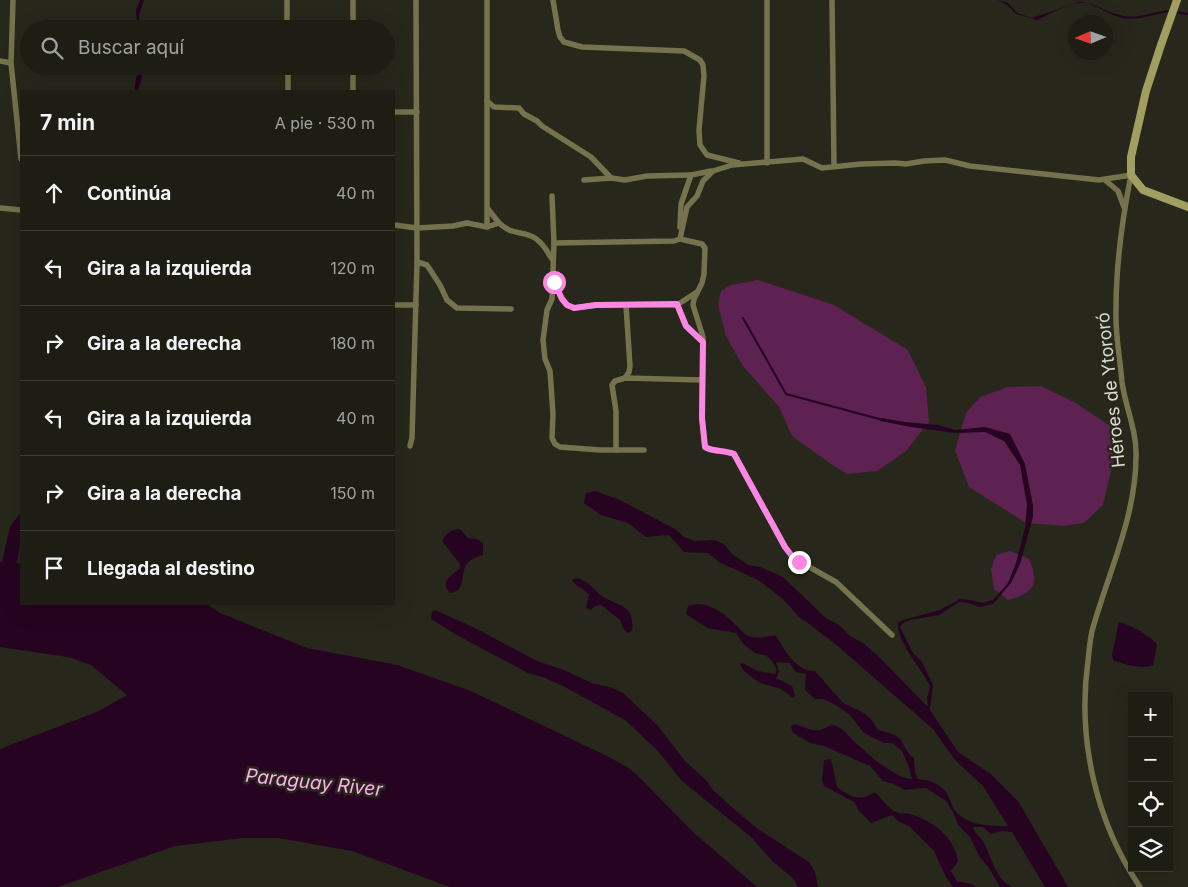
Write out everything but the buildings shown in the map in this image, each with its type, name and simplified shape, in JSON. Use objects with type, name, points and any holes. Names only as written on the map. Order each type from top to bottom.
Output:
[{"type":"main road","name":"Héroes de Ytororó","points":[[1131,175],[1131,157],[1146,91],[1176,3]]},
{"type":"main road","points":[[1131,175],[1143,190],[1188,207]]},
{"type":"street","points":[[13,0],[11,63],[20,149]]},
{"type":"street","points":[[287,0],[287,20]]},
{"type":"street","points":[[353,0],[353,20]]},
{"type":"street","points":[[410,446],[412,438],[417,262],[416,0]]},
{"type":"street","points":[[487,0],[487,227]]},
{"type":"street","points":[[553,0],[560,38],[564,42],[582,47],[684,52],[700,60],[703,65],[704,76],[699,130],[700,146],[707,155],[741,164]]},
{"type":"street","points":[[766,0],[767,163]]},
{"type":"street","points":[[832,0],[834,166]]},
{"type":"street","points":[[0,61],[11,63]]},
{"type":"street","points":[[288,75],[288,90]]},
{"type":"street","points":[[353,75],[353,90]]},
{"type":"street","points":[[487,101],[494,107],[519,108],[527,116],[537,120],[542,126],[591,157],[611,178]]},
{"type":"street","points":[[395,112],[417,112]]},
{"type":"street","points":[[584,180],[611,178],[625,180],[647,176],[691,176],[741,164],[803,159],[822,168],[945,160],[970,166],[1105,180],[1131,175]]},
{"type":"street","points":[[680,239],[687,208],[699,192],[703,181],[713,171]]},
{"type":"street","name":"Héroes de Ytororó","points":[[1131,175],[1124,209],[1116,311],[1123,384],[1137,453],[1135,487],[1117,555],[1092,632],[1086,678],[1084,723],[1089,761],[1111,834],[1125,863],[1140,887]]},
{"type":"street","points":[[680,239],[681,204],[691,176]]},
{"type":"street","points":[[1105,180],[1118,191],[1124,209]]},
{"type":"street","points":[[552,196],[554,243],[551,276],[552,299],[547,310],[543,340],[545,359],[550,372],[553,414],[552,438],[555,444],[560,447],[644,450]]},
{"type":"street","points":[[487,207],[499,223],[509,231],[530,235],[535,238],[552,259]]},
{"type":"street","points":[[0,208],[20,210]]},
{"type":"street","points":[[395,225],[417,228],[453,226],[467,223],[487,227],[499,223]]},
{"type":"street","points":[[554,243],[674,241],[680,239],[698,242],[705,248],[704,274],[693,305],[703,342],[702,418],[705,447],[708,450],[719,450],[734,454],[785,547],[794,559],[831,578],[892,635]]},
{"type":"street","points":[[417,262],[427,265],[447,300],[458,308],[511,309]]},
{"type":"street","points":[[551,276],[558,294],[567,305],[574,308],[596,305],[677,304],[698,291]]},
{"type":"street","points":[[677,304],[686,326],[703,342]]},
{"type":"street","points":[[395,305],[416,306]]},
{"type":"street","points":[[625,378],[630,372],[626,305]]},
{"type":"street","points":[[616,450],[616,412],[612,385],[615,381],[625,378],[702,380]]},
{"type":"shaded area","points":[[758,280],[834,305],[908,350],[926,387],[929,422],[906,451],[877,471],[847,474],[792,436],[779,407],[742,365],[726,336],[718,304],[721,291],[731,285]]},
{"type":"shaded area","points":[[1041,386],[1076,403],[1110,426],[1113,462],[1103,505],[1084,523],[1063,526],[1026,523],[969,487],[955,450],[966,413],[980,397],[1008,387]]},
{"type":"shaded area","points":[[1010,551],[1029,559],[1034,581],[1029,591],[1017,598],[1008,600],[994,589],[991,569],[996,555]]},
{"type":"water","points":[[140,0],[144,0],[139,15],[140,20],[137,20],[136,10]]},
{"type":"water","points":[[998,0],[1008,3],[1017,13],[1032,18],[1060,8],[1038,20],[1016,14],[1007,5]]},
{"type":"water","points":[[1088,4],[1091,4],[1118,15],[1130,17],[1170,10],[1169,12],[1146,17],[1128,19],[1118,17]]},
{"type":"water","points":[[137,75],[143,75],[138,90],[134,90]]},
{"type":"water","points":[[881,418],[938,425],[955,430],[985,427],[1010,434],[1025,464],[1033,505],[1033,517],[1020,564],[1011,583],[993,604],[979,607],[959,602],[939,615],[910,620],[903,623],[900,627],[913,653],[922,662],[933,685],[930,710],[958,752],[991,774],[1018,801],[1068,887],[1045,887],[1012,832],[1002,831],[991,834],[983,827],[973,827],[974,831],[981,838],[997,873],[1007,884],[1013,887],[1000,887],[989,868],[979,856],[970,837],[958,825],[946,801],[926,788],[904,790],[894,784],[883,781],[870,766],[824,746],[810,743],[793,733],[791,727],[794,724],[810,730],[820,730],[836,726],[882,765],[898,775],[912,779],[902,751],[892,743],[884,743],[864,733],[849,714],[834,704],[823,699],[815,699],[805,690],[806,674],[796,672],[790,663],[776,662],[779,671],[776,678],[792,686],[795,696],[793,698],[781,689],[760,683],[745,672],[740,665],[742,663],[758,671],[775,674],[777,670],[770,659],[753,652],[736,633],[707,628],[686,614],[688,606],[702,604],[715,608],[749,636],[756,638],[776,636],[797,664],[802,668],[815,671],[843,703],[864,713],[872,720],[878,730],[898,737],[908,753],[914,758],[915,772],[918,779],[929,781],[943,788],[954,810],[961,817],[973,823],[1008,826],[983,786],[955,760],[933,729],[833,642],[798,616],[785,601],[760,581],[719,562],[708,553],[684,552],[669,535],[646,537],[628,523],[601,515],[584,503],[586,493],[595,491],[620,500],[675,529],[684,537],[695,541],[715,540],[724,544],[732,554],[748,565],[760,567],[783,577],[826,618],[839,625],[850,636],[863,643],[878,656],[928,707],[927,698],[930,686],[905,646],[898,630],[898,623],[940,610],[960,599],[982,603],[993,600],[1008,583],[1016,563],[1025,528],[1027,505],[1020,465],[1004,441],[985,432],[955,433],[880,421]]},
{"type":"water","name":"Paraguay River","points":[[20,513],[20,543],[17,563],[20,564],[20,605],[208,605],[220,613],[307,648],[397,665],[471,691],[627,767],[694,833],[757,887],[450,887],[352,851],[278,838],[243,838],[175,846],[58,887],[0,887],[0,749],[99,711],[127,695],[91,665],[68,657],[0,647],[0,562],[2,562],[10,527]]},
{"type":"water","points":[[458,529],[468,538],[477,539],[483,543],[483,555],[468,562],[460,587],[455,592],[450,593],[446,582],[460,568],[460,564],[442,541],[448,533]]},
{"type":"water","points":[[576,578],[586,582],[601,595],[627,610],[632,618],[632,631],[628,633],[623,628],[620,620],[601,605],[595,606],[591,610],[586,608],[589,595],[572,580]]},
{"type":"water","points":[[435,610],[475,628],[537,661],[623,693],[657,725],[685,761],[735,810],[758,829],[809,862],[815,872],[818,887],[798,887],[793,878],[773,862],[751,837],[682,781],[658,751],[625,720],[563,686],[528,673],[455,634],[431,619],[432,612]]},
{"type":"water","points":[[1119,622],[1140,631],[1157,644],[1153,665],[1139,667],[1113,660],[1112,655]]},
{"type":"water","points":[[831,759],[837,787],[855,797],[864,797],[875,792],[895,812],[919,817],[941,831],[948,838],[956,853],[958,862],[951,871],[957,881],[976,887],[953,887],[946,877],[934,851],[910,827],[898,821],[892,815],[871,823],[859,811],[854,802],[824,786],[822,780],[824,760]]},
{"type":"waterway","points":[[1174,12],[1188,14]]},
{"type":"waterway","points":[[743,318],[786,394],[883,420]]},
{"type":"route","points":[[554,282],[558,294],[567,305],[574,308],[596,305],[677,304],[686,326],[703,342],[702,418],[705,447],[708,450],[719,450],[734,454],[785,547],[794,559],[799,562]]}]
